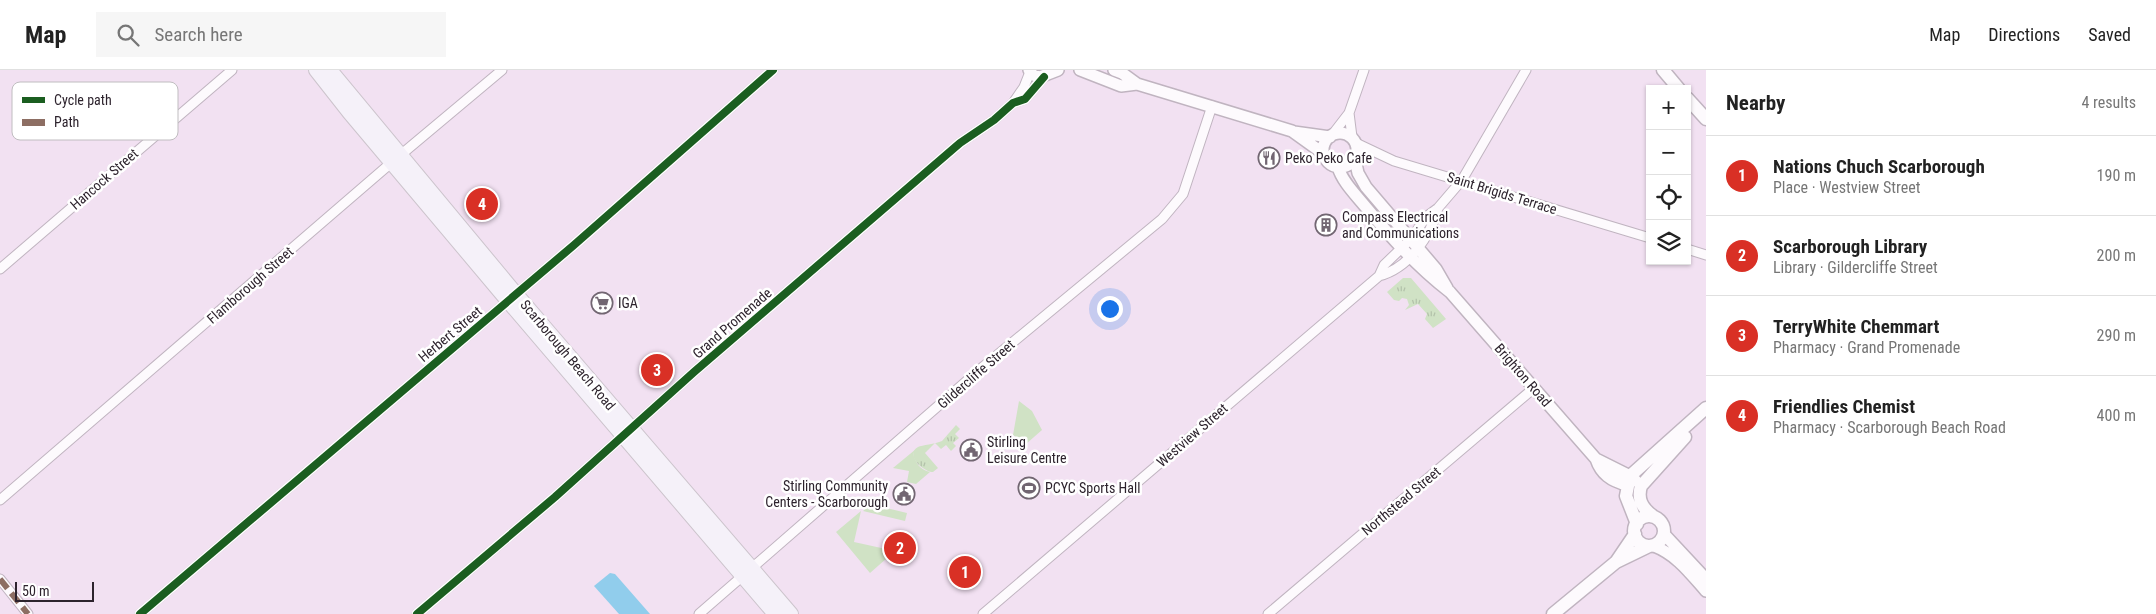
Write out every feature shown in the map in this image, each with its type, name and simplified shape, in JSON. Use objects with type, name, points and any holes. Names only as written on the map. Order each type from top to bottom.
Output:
[{"type":"main road","name":"Scarborough Beach Road","points":[[316,70],[395,159],[748,573],[791,614]]},
{"type":"main road","name":"Scarborough Beach Road","points":[[330,70],[395,159]]},
{"type":"main road","points":[[1663,70],[1676,85]]},
{"type":"main road","points":[[1691,102],[1706,119]]},
{"type":"main road","points":[[1651,546],[1640,542],[1626,496],[1628,480],[1706,408]]},
{"type":"main road","points":[[1553,614],[1616,562],[1660,542],[1664,534],[1663,524],[1645,510],[1638,494],[1641,486],[1690,431],[1706,418]]},
{"type":"main road","points":[[1616,562],[1642,518],[1653,516]]},
{"type":"main road","name":"Scarborough Beach Road","points":[[748,573],[775,614]]},
{"type":"street","name":"Hancock Street","points":[[178,116],[232,70]]},
{"type":"street","name":"Flamborough Street","points":[[0,500],[395,159],[502,70]]},
{"type":"street","name":"Herbert Street","points":[[140,614],[512,298],[773,70]]},
{"type":"street","points":[[1030,71],[1036,77],[1044,77],[1058,70]]},
{"type":"street","points":[[1070,70],[1080,70],[1121,86],[1137,84]]},
{"type":"street","points":[[1114,70],[1122,73],[1137,84],[1292,132],[1331,136],[1346,134],[1354,140]]},
{"type":"street","points":[[1324,154],[1324,146],[1350,113],[1364,70]]},
{"type":"street","name":"Westview Street","points":[[983,614],[1379,276],[1389,273],[1413,248],[1426,217],[1438,208],[1462,180],[1526,70]]},
{"type":"street","name":"Grand Promenade","points":[[418,614],[555,497],[627,432],[960,143],[994,120],[1014,103],[1030,71]]},
{"type":"street","name":"Grand Promenade","points":[[1014,103],[1025,99],[1044,77]]},
{"type":"street","name":"Gildercliffe Street","points":[[699,614],[984,366],[1162,219],[1183,194],[1212,106]]},
{"type":"street","points":[[1292,132],[1324,154],[1330,164],[1344,167],[1355,159],[1357,148],[1350,113]]},
{"type":"street","name":"Hancock Street","points":[[0,269],[150,140]]},
{"type":"street","name":"Saint Brigids Terrace","points":[[1354,140],[1394,161],[1646,237]]},
{"type":"street","name":"Brighton Road","points":[[1355,159],[1358,173],[1366,187],[1413,248],[1436,269],[1450,292],[1596,459],[1599,468],[1614,482],[1628,480],[1641,486]]},
{"type":"street","name":"Brighton Road","points":[[1338,167],[1349,186],[1402,249],[1413,248]]},
{"type":"street","name":"Westview Street","points":[[1379,276],[1384,265],[1402,249]]},
{"type":"street","points":[[1691,250],[1706,255]]},
{"type":"street","name":"Northstead Street","points":[[1268,614],[1534,388]]},
{"type":"street","points":[[1664,534],[1706,579]]},
{"type":"street","points":[[1651,546],[1668,552],[1682,564],[1706,591]]},
{"type":"street","points":[[0,579],[28,614]]},
{"type":"green space","points":[[1403,278],[1411,278],[1446,319],[1433,328],[1425,319],[1427,314],[1418,304],[1405,310],[1409,305],[1407,299],[1394,300],[1387,292]]},
{"type":"green space","points":[[1019,401],[1032,411],[1042,430],[1026,444],[1013,435]]},
{"type":"green space","points":[[956,425],[960,429],[955,434],[959,438],[953,443],[956,446],[951,451],[946,445],[941,449],[935,443],[942,441]]},
{"type":"green space","points":[[935,443],[925,453],[938,468],[933,472],[921,466],[913,454],[914,450],[918,447]]},
{"type":"green space","points":[[916,449],[913,454],[917,463],[921,468],[930,472],[916,484],[907,482],[909,471],[893,468]]},
{"type":"green space","points":[[870,504],[907,513],[905,521],[863,511]]},
{"type":"green space","points":[[861,511],[854,542],[895,551],[870,573],[836,532]]},
{"type":"water","points":[[610,573],[615,574],[650,614],[619,614],[594,586]]},
{"type":"marked path","points":[[0,579],[28,614]]},
{"type":"cycle path","points":[[140,614],[574,245],[773,70]]},
{"type":"cycle path","points":[[417,614],[555,497],[694,372],[960,143],[994,120],[1013,103],[1025,99],[1044,77]]},
{"type":"place","name":"Peko Peko Cafe","points":[[1269,158]]},
{"type":"place","name":"Friendlies Chemist","points":[[482,204]]},
{"type":"place","name":"Compass Electrical and Communications","points":[[1326,225]]},
{"type":"place","name":"IGA","points":[[602,303]]},
{"type":"place","name":"TerryWhite Chemmart","points":[[657,370]]},
{"type":"place","name":"Stirling Leisure Centre","points":[[971,450]]},
{"type":"place","name":"PCYC Sports Hall","points":[[1029,488]]},
{"type":"place","name":"Stirling Community Centers - Scarborough","points":[[904,494]]},
{"type":"place","name":"Scarborough Library","points":[[900,548]]},
{"type":"place","name":"Nations Chuch Scarborough","points":[[965,572]]}]
